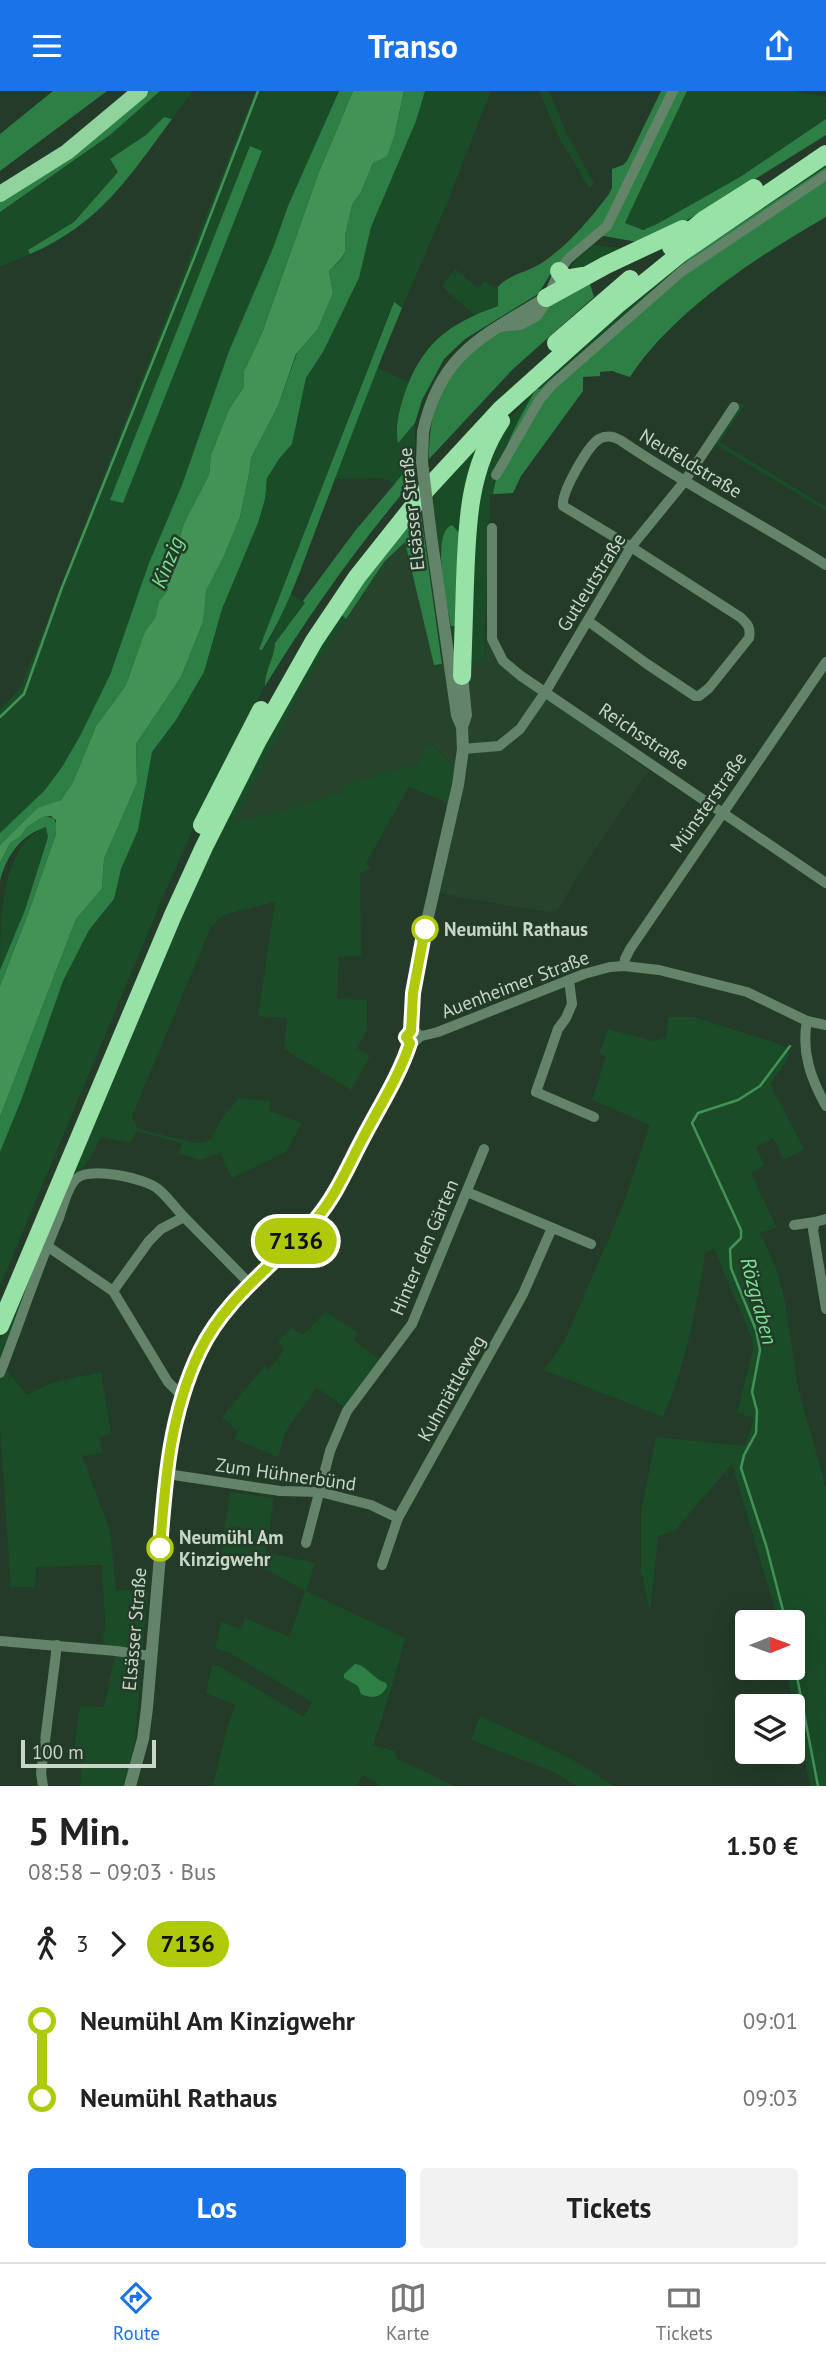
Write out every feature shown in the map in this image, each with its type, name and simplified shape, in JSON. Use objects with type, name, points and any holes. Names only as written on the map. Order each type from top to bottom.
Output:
[{"type":"highway","points":[[0,1302],[187,857],[246,737],[303,639],[345,576],[411,494],[508,386],[598,304],[705,219],[826,141]]},
{"type":"highway","points":[[0,1326],[204,847],[276,706],[314,641],[357,577],[466,445],[527,384],[681,253],[826,153]]},
{"type":"highway","points":[[546,298],[583,276],[705,219]]},
{"type":"highway","points":[[559,271],[565,279],[583,276]]},
{"type":"highway","points":[[457,674],[467,519],[472,485],[489,438],[527,384]]},
{"type":"main road","points":[[0,194],[67,152],[140,91]]},
{"type":"street","points":[[546,298],[559,271],[568,260],[607,226],[673,91]]},
{"type":"street","points":[[496,474],[540,399],[552,385],[681,272],[826,175]]},
{"type":"street","name":"Elsässer Straße","points":[[130,1786],[143,1739],[147,1709],[167,1474],[173,1428],[181,1395],[200,1349],[227,1307],[299,1238],[330,1201],[399,1070],[413,1037],[417,965],[456,796],[463,749],[462,727],[466,715],[431,535],[424,483],[422,432],[432,399],[447,370],[467,349],[496,327],[546,298]]},
{"type":"street","name":"Gutleutstraße","points":[[463,749],[499,746],[520,729],[546,691],[631,547],[684,482],[734,407]]},
{"type":"street","name":"Neufeldstraße","points":[[631,547],[563,506],[563,496],[592,446],[604,437],[615,437],[684,482],[826,565]]},
{"type":"street","name":"Reichsstraße","points":[[492,528],[492,639],[503,661],[521,676],[826,883]]},
{"type":"street","points":[[588,621],[695,696],[709,688],[749,638],[749,627],[740,617],[631,547]]},
{"type":"street","name":"Münsterstraße","points":[[624,965],[630,949],[826,662]]},
{"type":"street","name":"Auenheimer Straße","points":[[413,1037],[438,1032],[569,980],[624,965],[659,969],[747,992],[807,1021],[826,1025]]},
{"type":"street","points":[[569,980],[572,1005],[558,1029],[536,1093],[594,1117]]},
{"type":"street","points":[[807,1021],[805,1047],[809,1069],[826,1106]]},
{"type":"street","name":"Hinter den Gärten","points":[[306,1543],[330,1451],[347,1411],[412,1324],[484,1149]]},
{"type":"street","points":[[0,1373],[47,1246],[77,1177],[117,1175],[158,1188],[250,1284]]},
{"type":"street","points":[[467,1192],[591,1244]]},
{"type":"street","points":[[113,1291],[149,1241],[161,1229],[184,1217]]},
{"type":"street","points":[[794,1225],[820,1221]]},
{"type":"street","points":[[820,1221],[813,1230],[826,1309]]},
{"type":"street","name":"Kuhmättleweg","points":[[382,1565],[398,1518],[523,1294],[552,1228]]},
{"type":"street","points":[[47,1246],[113,1291],[168,1382],[181,1395]]},
{"type":"street","name":"Zum Hühnerbünd","points":[[167,1474],[279,1491],[320,1492],[371,1505],[398,1518]]},
{"type":"street","points":[[0,1641],[150,1656]]},
{"type":"street","points":[[43,1786],[41,1773],[57,1645]]},
{"type":"shaded area","points":[[53,91],[107,91],[0,171],[0,134]]},
{"type":"shaded area","points":[[147,91],[160,91],[110,135],[0,212],[0,201]]},
{"type":"shaded area","points":[[160,91],[193,91],[172,119],[164,117],[146,135],[110,159],[118,172],[74,222],[29,249],[30,254],[0,267],[0,212],[110,135]]},
{"type":"shaded area","points":[[255,91],[339,91],[288,206],[229,351],[110,675],[62,767],[45,790],[0,833],[0,710],[21,687]],"holes":[[[251,146],[262,152],[122,503]]]},
{"type":"shaded area","points":[[339,91],[353,91],[319,172],[262,333],[244,371],[244,387],[229,409],[211,455],[209,475],[184,523],[167,580],[168,590],[159,601],[155,618],[145,631],[126,685],[96,726],[73,782],[61,800],[38,809],[0,845],[0,833],[45,790],[62,767],[110,675],[229,351],[288,206]]},
{"type":"shaded area","points":[[353,91],[404,91],[395,133],[387,156],[373,163],[361,192],[352,205],[345,236],[345,252],[329,271],[333,293],[318,329],[296,354],[278,406],[251,458],[240,517],[206,590],[203,622],[181,677],[136,744],[137,783],[104,859],[102,888],[76,919],[0,1117],[0,986],[56,834],[56,820],[51,816],[42,817],[27,827],[20,837],[10,843],[0,863],[0,845],[38,808],[61,800],[73,782],[96,726],[126,685],[145,631],[155,618],[159,601],[168,590],[167,580],[184,523],[209,475],[211,455],[229,409],[244,387],[244,371],[262,333],[319,172]]},
{"type":"shaded area","points":[[404,91],[425,91],[416,121],[371,227],[359,278],[323,352],[306,378],[292,444],[267,478],[265,499],[258,523],[222,609],[204,672],[176,720],[152,752],[138,830],[121,869],[114,899],[89,930],[63,981],[0,1152],[0,1117],[76,919],[102,887],[104,859],[137,783],[136,744],[181,677],[203,622],[205,590],[224,556],[240,517],[251,458],[278,406],[297,353],[318,329],[333,293],[329,271],[345,252],[345,236],[352,205],[361,192],[373,163],[395,133]]},
{"type":"shaded area","points":[[425,91],[491,91],[402,308],[393,303],[259,649],[263,650],[274,631],[290,594],[305,603],[275,643],[265,686],[202,808],[171,878],[0,1286],[0,1152],[63,981],[89,930],[114,899],[121,869],[138,829],[152,752],[176,720],[204,672],[222,609],[258,523],[265,499],[267,478],[292,444],[306,378],[323,352],[359,278],[370,227],[416,121]]},
{"type":"shaded area","points":[[539,91],[549,91],[566,132],[594,183],[589,188],[558,136]]},
{"type":"shaded area","points":[[661,91],[687,91],[625,223],[643,230],[740,177],[826,119],[826,135],[704,211],[666,231],[637,242],[604,236],[587,238],[555,267],[538,294],[465,339],[444,359],[422,400],[415,423],[398,443],[397,425],[404,395],[411,377],[428,349],[451,328],[498,306],[498,287],[502,283],[540,264],[578,232],[609,194],[612,188],[612,169],[627,161]]},
{"type":"shaded area","points":[[687,91],[793,91],[826,97],[826,119],[740,177],[657,224],[648,228],[633,228],[625,224]]},
{"type":"shaded area","points":[[164,117],[172,119],[111,197],[76,228],[30,254],[28,250],[74,222],[118,172],[110,159],[146,135]]},
{"type":"shaded area","points":[[250,146],[262,151],[123,503],[110,500]]},
{"type":"shaded area","points":[[826,161],[826,167],[693,255],[540,389],[536,389],[671,268]]},
{"type":"shaded area","points":[[826,167],[826,217],[745,267],[693,308],[648,353],[630,377],[612,371],[600,372],[600,376],[583,377],[583,391],[521,476],[513,493],[493,494],[510,439],[536,389],[540,389],[693,255]]},
{"type":"shaded area","points":[[593,245],[629,249],[573,275],[567,274],[574,262]]},
{"type":"shaded area","points":[[455,269],[478,288],[484,281],[494,288],[498,287],[499,305],[474,315],[442,286]]},
{"type":"shaded area","points":[[589,281],[594,297],[513,369],[429,459],[431,427],[436,407],[449,377],[459,364],[512,323]]},
{"type":"shaded area","points":[[394,302],[402,308],[301,569],[280,618],[262,650],[259,649]]},
{"type":"shaded area","points":[[377,367],[409,383],[401,406],[398,442],[415,423],[415,478],[411,483],[402,476],[396,484],[381,478],[335,479]]},
{"type":"shaded area","points":[[536,390],[510,439],[493,494],[490,496],[484,662],[456,662],[451,626],[459,626],[443,535],[443,544],[439,550],[431,492],[495,420],[504,425]]},
{"type":"shaded area","points":[[739,403],[745,405],[720,442],[826,507],[826,511],[713,443]]},
{"type":"shaded area","points":[[402,475],[411,483],[334,581],[265,686],[275,643],[355,531]]},
{"type":"shaded area","points":[[420,507],[442,664],[434,665],[405,542],[384,562],[346,619],[340,613]]},
{"type":"shaded area","points":[[452,525],[461,535],[459,626],[451,626],[442,571],[442,541]]},
{"type":"shaded area","points":[[406,541],[434,665],[484,662],[486,640],[501,665],[649,771],[598,844],[557,911],[521,908],[428,891],[453,765],[435,747],[427,745],[419,764],[346,784],[342,793],[234,822],[303,687],[384,562]]},
{"type":"shaded area","points":[[340,613],[346,619],[303,687],[234,822],[342,793],[346,784],[419,764],[427,745],[434,747],[453,765],[448,803],[409,787],[366,863],[371,868],[360,873],[361,956],[339,957],[337,999],[367,1000],[367,1030],[357,1048],[370,1056],[351,1090],[284,1049],[287,1018],[258,1016],[275,902],[223,915],[211,927],[132,1116],[138,1129],[194,1143],[205,1142],[211,1139],[221,1119],[239,1098],[270,1101],[269,1111],[302,1123],[286,1152],[232,1178],[220,1152],[202,1160],[179,1154],[182,1143],[136,1131],[130,1143],[101,1137],[85,1165],[70,1176],[221,821]]},
{"type":"shaded area","points":[[42,816],[54,818],[56,834],[0,986],[0,970],[25,910],[48,837],[46,827],[29,835],[10,855],[0,881],[0,863],[10,843]]},
{"type":"shaded area","points":[[46,827],[49,831],[48,837],[25,910],[0,970],[2,908],[11,867],[19,850],[31,837]]},
{"type":"shaded area","points":[[668,1017],[694,1017],[779,1044],[789,1050],[788,1058],[770,1084],[804,1149],[784,1160],[773,1138],[756,1147],[764,1165],[751,1173],[777,1228],[760,1232],[777,1271],[785,1301],[798,1388],[826,1487],[826,1786],[810,1786],[805,1761],[805,1694],[791,1694],[788,1680],[805,1680],[805,1610],[774,1610],[732,1464],[674,1531],[658,1536],[650,1612],[641,1570],[641,1512],[656,1437],[745,1446],[754,1418],[737,1413],[753,1349],[752,1339],[714,1249],[705,1253],[689,1337],[678,1378],[663,1417],[544,1370],[564,1342],[624,1203],[650,1125],[592,1100],[606,1057],[600,1052],[608,1029],[653,1041],[666,1038]]},
{"type":"shaded area","points":[[35,1258],[39,1259],[1,1364],[27,1395],[54,1382],[101,1372],[111,1434],[100,1436],[102,1453],[82,1456],[110,1531],[116,1590],[148,1591],[135,1741],[130,1766],[122,1786],[80,1786],[82,1758],[73,1756],[80,1706],[104,1707],[116,1651],[102,1649],[105,1623],[102,1565],[36,1567],[35,1587],[11,1587],[0,1427],[0,1341]]},
{"type":"shaded area","points":[[326,1311],[357,1333],[353,1340],[380,1360],[344,1407],[317,1388],[286,1430],[278,1457],[234,1439],[238,1432],[222,1417],[265,1366],[269,1370],[284,1350],[278,1342],[291,1328],[303,1335]]},
{"type":"shaded area","points":[[230,1492],[274,1498],[266,1552],[315,1563],[306,1591],[405,1638],[373,1745],[395,1751],[396,1758],[454,1786],[380,1786],[363,1775],[356,1786],[213,1786],[235,1705],[206,1693],[212,1665],[219,1666],[304,1717],[312,1702],[228,1652],[215,1649],[221,1622],[242,1629],[245,1618],[290,1637],[305,1591],[266,1569],[240,1561],[241,1556],[221,1553]]},
{"type":"shaded area","points":[[355,1664],[386,1683],[382,1693],[373,1697],[361,1694],[358,1686],[344,1678],[344,1674]]},
{"type":"shaded area","points":[[480,1716],[570,1758],[614,1786],[576,1786],[554,1772],[471,1740]]},
{"type":"waterway","points":[[0,717],[24,694],[61,590],[258,91]]},
{"type":"waterway","name":"Rözgraben","points":[[783,1610],[766,1545],[741,1468],[744,1455],[756,1433],[757,1411],[752,1392],[760,1350],[756,1330],[731,1268],[730,1249],[741,1238],[741,1230],[692,1123],[698,1113],[738,1100],[760,1086],[790,1046]]},
{"type":"waterway","name":"Rözgraben","points":[[798,1680],[818,1786]]},
{"type":"bus line","name":"7136","points":[[160,1548],[173,1428],[181,1395],[200,1349],[227,1307],[299,1238],[330,1201],[399,1070],[410,1043],[406,1037],[411,1031],[413,993],[425,929]]},
{"type":"place","name":"Neumühl Rathaus","points":[[425,929]]},
{"type":"place","name":"Neumühl Am Kinzigwehr","points":[[160,1548]]},
{"type":"water label","name":"Kinzig","points":[[167,562]]}]
